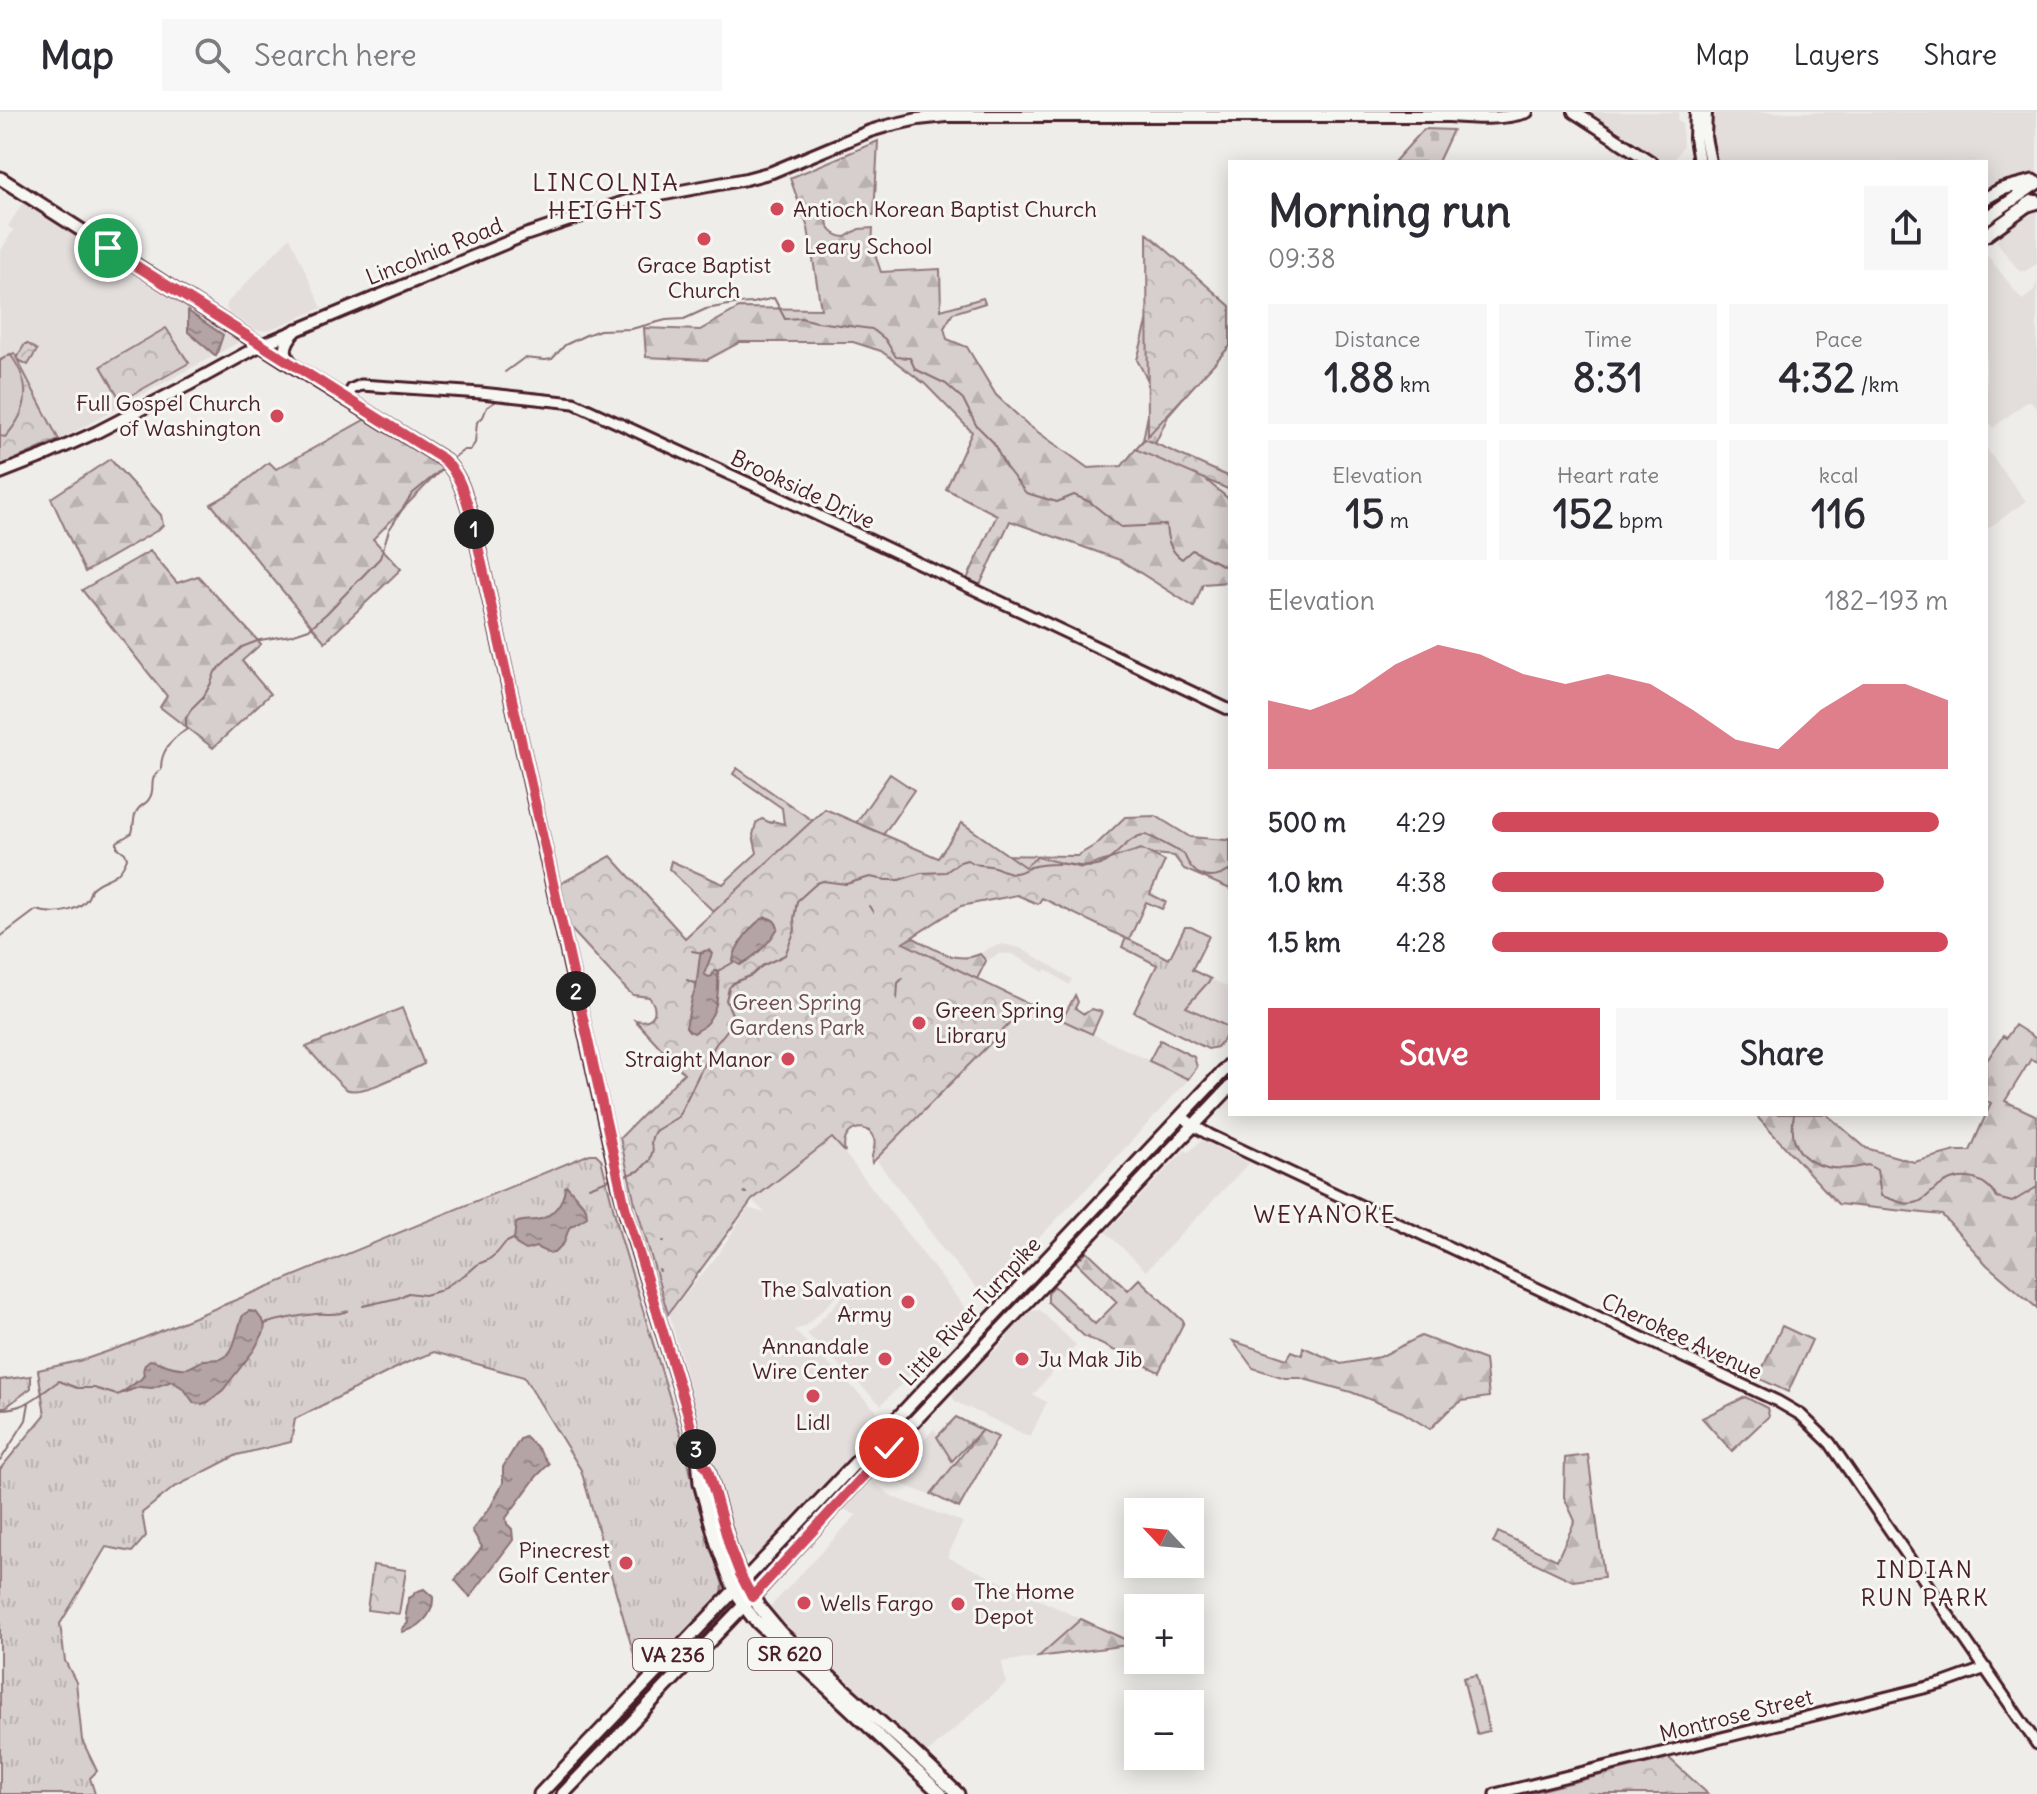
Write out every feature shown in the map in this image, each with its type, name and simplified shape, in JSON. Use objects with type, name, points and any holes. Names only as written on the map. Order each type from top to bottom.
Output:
[{"type":"main road","name":"Lincolnia Road","points":[[0,473],[97,432],[261,345],[452,264],[594,210],[643,197],[772,172],[870,131],[918,119],[946,116],[1485,117],[1527,112]]},
{"type":"main road","points":[[1574,112],[1647,160]]},
{"type":"main road","points":[[1696,112],[1694,128],[1699,160]]},
{"type":"main road","points":[[1706,112],[1705,137],[1710,160]]},
{"type":"main road","name":"SR 620","points":[[0,178],[451,466],[462,486],[472,519],[613,1161],[687,1411],[698,1456],[700,1483],[721,1555],[772,1637],[941,1794]]},
{"type":"main road","points":[[1988,197],[2002,189],[2037,181]]},
{"type":"main road","points":[[1988,217],[2037,181]]},
{"type":"main road","points":[[1988,234],[2034,202]]},
{"type":"main road","points":[[296,330],[286,343],[285,353],[298,369]]},
{"type":"main road","name":"Little River Turnpike","points":[[540,1794],[1228,1066]]},
{"type":"main road","name":"Little River Turnpike","points":[[563,1794],[748,1602],[869,1469],[1228,1089]]},
{"type":"main road","name":"SR 620","points":[[698,1456],[708,1470],[739,1585]]},
{"type":"main road","points":[[728,1542],[736,1554],[748,1562],[770,1553]]},
{"type":"main road","name":"SR 620","points":[[748,1602],[958,1794]]},
{"type":"street","name":"Brookside Drive","points":[[346,399],[352,389],[361,385],[574,403],[1228,709]]},
{"type":"street","name":"Cherokee Avenue","points":[[1182,1116],[1194,1126],[1238,1149],[1777,1401],[1801,1415],[1830,1443],[2037,1744]]},
{"type":"street","name":"Montrose Street","points":[[1495,1794],[1944,1683],[1986,1668]]},
{"type":"shaded area","points":[[1588,112],[1679,112],[1683,146],[1674,160],[1660,159]]},
{"type":"shaded area","points":[[1712,112],[2037,112],[2037,179],[1988,214],[1988,160],[1717,160],[1713,158]]},
{"type":"shaded area","points":[[26,198],[243,340],[39,451],[0,465],[0,252],[13,230],[8,226]]},
{"type":"shaded area","points":[[2037,211],[2037,264],[2019,271],[1997,242],[1999,233]]},
{"type":"shaded area","points":[[290,237],[322,308],[266,331],[256,330],[229,313],[227,303]]},
{"type":"shaded area","points":[[1988,256],[2022,300],[2034,291],[2037,281],[2037,409],[2029,400],[1993,428],[1988,421]]},
{"type":"shaded area","points":[[1988,451],[2026,501],[1988,529]]},
{"type":"shaded area","points":[[1003,944],[1020,948],[1047,963],[1072,979],[1069,985],[1046,969],[1044,972],[1012,954],[999,954],[986,961],[980,954]]},
{"type":"shaded area","points":[[1211,979],[1228,987],[1228,1027],[1186,1007]]},
{"type":"shaded area","points":[[1029,1004],[1189,1079],[1100,1175],[986,1292],[981,1293],[943,1250],[877,1161],[877,1156]]},
{"type":"shaded area","points":[[833,1138],[966,1309],[966,1317],[881,1405],[807,1334],[846,1293],[844,1289],[805,1327],[794,1330],[886,1420],[756,1557],[743,1557],[738,1553],[723,1505],[669,1314],[716,1257],[748,1208],[765,1213],[752,1200]]},
{"type":"shaded area","points":[[1201,1140],[1249,1163],[1146,1271],[1106,1232],[1185,1150],[1189,1152]]},
{"type":"shaded area","points":[[1040,1310],[1076,1345],[1033,1395],[1047,1402],[1030,1437],[956,1402],[952,1397],[954,1390],[1007,1339],[1030,1311]]},
{"type":"shaded area","points":[[934,1429],[958,1464],[929,1495],[898,1482],[895,1477],[897,1469]]},
{"type":"shaded area","points":[[873,1482],[895,1498],[963,1522],[947,1557],[1081,1619],[1038,1657],[1002,1662],[1006,1683],[925,1755],[800,1640],[770,1607],[856,1515],[844,1509],[867,1484]]},
{"type":"green space","points":[[1424,129],[1453,130],[1439,160],[1396,160]]},
{"type":"green space","points":[[878,141],[874,215],[861,214],[846,206],[837,207],[828,215],[828,226],[837,235],[845,237],[859,229],[873,228],[872,246],[881,272],[940,269],[941,310],[983,298],[985,303],[953,313],[944,328],[947,339],[967,347],[996,395],[1028,425],[1088,468],[1122,466],[1143,440],[1153,390],[1137,360],[1162,266],[1228,342],[1228,346],[1169,414],[1154,446],[1193,469],[1228,498],[1228,582],[1203,584],[1194,607],[1120,560],[1010,521],[980,585],[967,579],[997,515],[946,489],[972,432],[925,384],[881,351],[853,342],[740,342],[707,360],[646,357],[644,328],[700,330],[739,308],[821,309],[808,228],[790,178]]},
{"type":"green space","points":[[1147,233],[1228,304],[1228,348],[1148,436]]},
{"type":"green space","points":[[166,328],[189,363],[121,401],[101,366]]},
{"type":"green space","points":[[25,344],[37,350],[28,365],[17,359],[59,440],[0,466],[0,360],[14,353],[17,357]]},
{"type":"green space","points":[[10,354],[22,376],[25,397],[19,417],[5,437],[0,436],[0,361]]},
{"type":"green space","points":[[366,419],[443,468],[373,539],[401,569],[325,642],[211,504],[231,493],[269,462],[276,469]]},
{"type":"green space","points":[[1145,439],[1228,476],[1228,489],[1135,449]]},
{"type":"green space","points":[[110,459],[161,515],[163,525],[85,572],[51,498]]},
{"type":"green space","points":[[150,551],[177,583],[198,576],[261,644],[242,661],[270,694],[213,748],[160,707],[167,696],[82,590]]},
{"type":"green space","points":[[737,768],[813,821],[795,838],[899,862],[996,855],[1077,856],[1097,844],[1125,817],[1156,816],[1190,837],[1228,840],[1228,888],[1184,869],[1174,856],[1155,854],[1139,877],[1074,890],[758,871],[714,912],[669,869],[671,861],[723,884],[757,853],[753,835],[756,823],[762,819],[784,824],[782,808],[733,774]]},
{"type":"green space","points":[[890,774],[914,790],[883,835],[856,823]]},
{"type":"green space","name":"Green Spring Gardens Park","points":[[825,809],[938,858],[962,823],[1025,867],[1037,857],[1082,868],[1141,849],[1165,861],[1150,894],[1166,902],[1162,909],[1146,902],[1129,940],[1042,898],[1038,904],[1017,895],[961,906],[903,943],[1029,1004],[872,1163],[874,1139],[866,1129],[855,1129],[846,1137],[845,1152],[832,1138],[752,1200],[668,1314],[634,1199],[620,1138],[684,1073],[635,1020],[647,1020],[653,1015],[654,1007],[649,997],[633,995],[627,990],[568,926],[560,884],[611,856],[685,938]]},
{"type":"green space","points":[[1185,927],[1209,936],[1192,970],[1211,979],[1186,1007],[1228,1027],[1228,1034],[1217,1047],[1208,1049],[1134,1012],[1157,965],[1122,947],[1126,938],[1169,959]]},
{"type":"green space","points":[[912,937],[944,954],[962,958],[980,954],[986,961],[977,979],[902,943]]},
{"type":"green space","points":[[1075,995],[1078,1002],[1075,1008],[1084,1014],[1092,1009],[1102,1012],[1092,1034],[1062,1020]]},
{"type":"green space","points":[[402,1008],[424,1064],[385,1082],[353,1091],[346,1089],[306,1047]]},
{"type":"green space","points":[[2015,1025],[2037,1039],[2037,1062],[2031,1059],[2005,1101],[2037,1116],[2037,1308],[1987,1265],[1942,1215],[1838,1204],[1758,1116],[1828,1116],[1866,1148],[1914,1162],[1956,1151],[1970,1151],[1988,1116],[1991,1103],[1988,1102],[1988,1059],[2003,1036],[2006,1038]]},
{"type":"green space","points":[[1160,1040],[1194,1057],[1197,1067],[1188,1079],[1149,1061]]},
{"type":"green space","points":[[596,1154],[601,1159],[620,1235],[685,1448],[723,1585],[722,1593],[641,1679],[581,1470],[524,1377],[434,1352],[295,1419],[291,1442],[237,1455],[173,1488],[142,1513],[146,1536],[132,1552],[106,1547],[60,1624],[65,1661],[76,1682],[82,1740],[97,1771],[90,1778],[95,1794],[0,1794],[0,1469],[45,1415],[38,1370],[83,1360],[129,1344]]},
{"type":"green space","points":[[1087,1251],[1128,1290],[1139,1279],[1184,1322],[1159,1372],[1084,1336],[1048,1302],[1048,1293],[1054,1286],[1095,1324],[1117,1302],[1076,1262]]},
{"type":"green space","points":[[1782,1326],[1812,1340],[1788,1392],[1758,1378]]},
{"type":"green space","points":[[1421,1336],[1485,1360],[1489,1397],[1462,1401],[1430,1429],[1402,1412],[1351,1392],[1253,1368],[1233,1341],[1287,1359],[1292,1351],[1302,1355],[1303,1347],[1341,1364],[1380,1357]]},
{"type":"green space","points":[[31,1376],[31,1388],[6,1407],[0,1407],[0,1380]]},
{"type":"green space","points":[[1745,1397],[1767,1408],[1769,1416],[1732,1451],[1702,1418]]},
{"type":"green space","points":[[956,1417],[982,1430],[952,1461],[937,1437]]},
{"type":"green space","points":[[982,1430],[998,1437],[959,1508],[931,1494]]},
{"type":"green space","points":[[1588,1455],[1604,1577],[1573,1581],[1493,1543],[1498,1532],[1557,1560],[1575,1521],[1564,1497],[1565,1458]]},
{"type":"green space","points":[[373,1565],[406,1570],[399,1614],[367,1610]]},
{"type":"green space","points":[[1081,1619],[1124,1639],[1124,1645],[1038,1657]]},
{"type":"green space","points":[[1476,1675],[1489,1731],[1477,1734],[1463,1678]]},
{"type":"green space","points":[[1669,1758],[1708,1794],[1526,1794]]},
{"type":"water","points":[[188,311],[223,335],[216,356],[188,332]]},
{"type":"water","points":[[766,917],[774,921],[778,928],[770,940],[746,962],[740,965],[733,961],[745,936]]},
{"type":"water","points":[[709,950],[712,954],[704,974],[709,977],[718,971],[717,998],[708,1021],[694,1033],[686,1027],[700,955]]},
{"type":"water","points":[[567,1186],[586,1208],[587,1217],[569,1228],[564,1243],[555,1252],[548,1253],[536,1247],[526,1250],[516,1244],[516,1223],[542,1219],[552,1213],[560,1204]]},
{"type":"water","points":[[249,1311],[256,1312],[265,1324],[264,1332],[223,1390],[208,1402],[194,1403],[184,1389],[172,1381],[121,1393],[141,1379],[144,1366],[150,1360],[182,1368],[225,1357],[233,1346],[243,1315]]},
{"type":"water","points":[[525,1437],[549,1464],[506,1518],[513,1540],[470,1597],[455,1580],[482,1547],[472,1530],[491,1506],[503,1483],[503,1467],[520,1439]]},
{"type":"water","points":[[424,1589],[433,1597],[431,1610],[420,1624],[402,1632],[408,1623],[409,1598]]},
{"type":"waterway","points":[[505,372],[524,358],[552,359],[565,345],[600,330],[631,329],[684,319],[706,309],[774,298],[785,319],[801,318],[872,329],[885,339],[896,357],[910,358],[915,369],[946,384],[963,399],[976,425],[993,442],[1005,466],[1026,493],[1057,502],[1074,495],[1090,502],[1121,527],[1166,525],[1170,544],[1182,559],[1192,550],[1228,570]]},
{"type":"waterway","points":[[452,459],[464,450],[470,450],[475,443],[477,422],[487,407],[498,400]]},
{"type":"waterway","points":[[0,937],[36,910],[61,912],[77,907],[88,897],[91,889],[119,871],[127,858],[117,847],[117,842],[132,833],[135,814],[151,795],[153,781],[161,770],[165,752],[172,741],[186,730],[186,718],[204,696],[215,672],[242,647],[309,629],[327,613],[380,558],[389,530],[412,494],[442,469]]},
{"type":"waterway","points":[[624,1176],[639,1171],[650,1160],[655,1131],[678,1117],[705,1062],[732,1024],[732,1014],[726,1000],[729,988],[785,955],[795,930],[797,901],[817,883],[846,884],[870,877],[899,880],[921,873],[946,872],[967,860],[1014,873],[1046,864],[1092,867],[1109,860],[1134,838],[1145,835],[1184,854],[1187,862],[1202,876],[1216,876],[1228,871]]},
{"type":"waterway","points":[[869,906],[873,912]]},
{"type":"waterway","points":[[692,951],[703,953]]},
{"type":"waterway","points":[[718,971],[734,962]]},
{"type":"waterway","points":[[897,999],[898,983],[903,978]]},
{"type":"waterway","points":[[687,980],[696,984]]},
{"type":"waterway","points":[[1794,1116],[1796,1144],[1803,1155],[1825,1166],[1853,1168],[1868,1165],[1877,1170],[1881,1196],[1900,1202],[1918,1202],[1946,1182],[1962,1178],[1978,1180],[1986,1184],[1997,1198],[2012,1202],[2037,1187]]},
{"type":"waterway","points":[[589,1187],[610,1179]]},
{"type":"waterway","points":[[363,1306],[408,1293],[424,1295],[439,1291],[488,1260],[513,1239]]},
{"type":"waterway","points":[[264,1324],[348,1311]]},
{"type":"waterway","points":[[0,1409],[25,1404],[59,1381],[77,1388],[94,1388],[117,1395],[131,1390]]},
{"type":"waterway","points":[[0,1461],[26,1420],[29,1403]]},
{"type":"place","name":"Antioch Korean Baptist Church","points":[[777,209]]},
{"type":"place","name":"Grace Baptist Church","points":[[704,239]]},
{"type":"place","name":"Leary School","points":[[788,246]]},
{"type":"place","name":"Full Gospel Church of Washington","points":[[277,416]]},
{"type":"place","name":"Green Spring Library","points":[[919,1023]]},
{"type":"place","name":"Straight Manor","points":[[788,1059]]},
{"type":"place","name":"The Salvation Army","points":[[908,1302]]},
{"type":"place","name":"Annandale Wire Center","points":[[885,1359]]},
{"type":"place","name":"Ju Mak Jib","points":[[1022,1359]]},
{"type":"place","name":"Lidl","points":[[813,1396]]},
{"type":"place","name":"Pinecrest Golf Center","points":[[626,1563]]},
{"type":"place","name":"Wells Fargo","points":[[804,1603]]},
{"type":"place","name":"The Home Depot","points":[[958,1604]]},
{"type":"district","name":"LINCOLNIA HEIGHTS","points":[[606,197]]},
{"type":"district","name":"WEYANOKE","points":[[1325,1215]]},
{"type":"district","name":"INDIAN RUN PARK","points":[[1925,1584]]},
{"type":"route","points":[[108,248],[443,459],[457,475],[472,519],[625,1207],[698,1456],[708,1470],[730,1548],[752,1597],[889,1448]]}]
